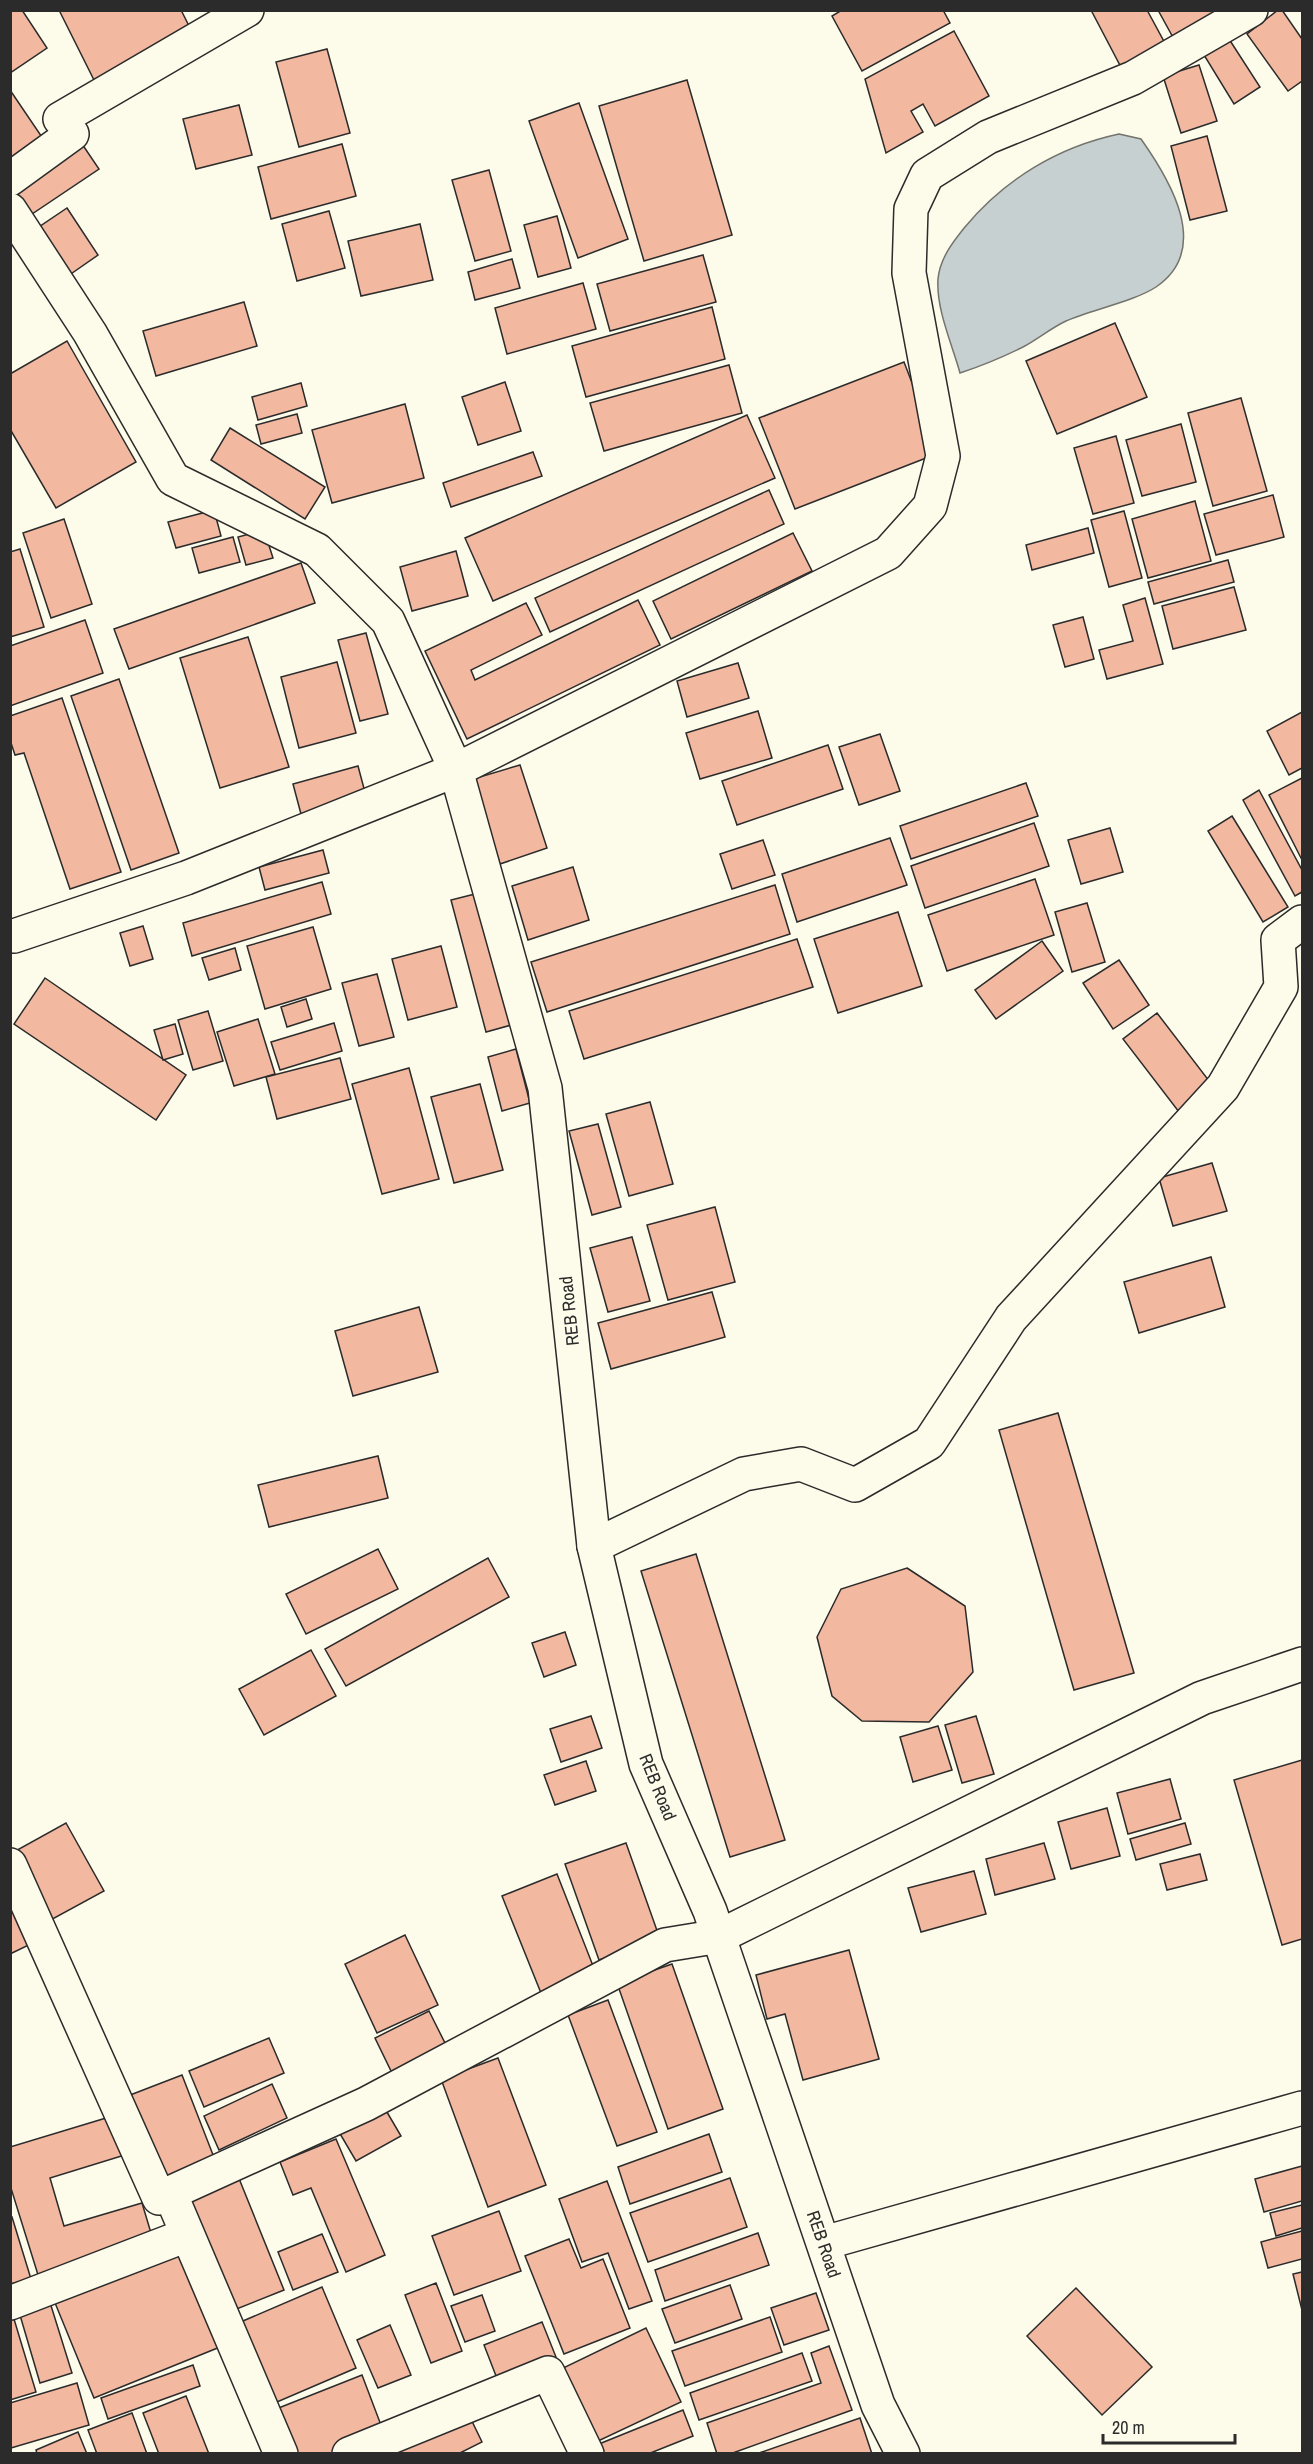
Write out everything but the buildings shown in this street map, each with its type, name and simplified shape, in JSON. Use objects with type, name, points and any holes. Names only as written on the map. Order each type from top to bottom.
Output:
[{"type":"street","points":[[10,179],[72,134],[60,119],[247,10]]},
{"type":"street","points":[[14,936],[186,878],[456,770],[888,553],[930,506],[943,456],[909,273],[911,209],[927,175],[988,137],[1133,78],[1251,10]]},
{"type":"street","name":"REB Road","points":[[10,210],[90,333],[174,479],[317,550],[388,621],[456,770],[545,1088],[594,1546],[646,1764],[720,1936],[878,2405],[903,2454]]},
{"type":"street","points":[[594,1546],[744,1474],[801,1464],[855,1485],[929,1443],[1011,1318],[1223,1088],[1281,987],[1278,939],[1302,922]]},
{"type":"street","points":[[10,1864],[159,2198],[366,2104],[665,1945],[720,1936],[1202,1698],[1302,1664]]},
{"type":"street","points":[[824,2243],[1302,2108]]},
{"type":"street","points":[[170,2193],[281,2454]]},
{"type":"street","points":[[10,2303],[187,2235]]},
{"type":"street","points":[[349,2454],[548,2373],[587,2454]]},
{"type":"shaded area","points":[[1119,134],[1141,139],[1173,194],[1184,234],[1181,254],[1173,271],[1147,292],[1066,321],[1023,347],[960,373],[939,302],[938,279],[944,257],[965,227],[997,194],[1015,180],[1054,156]]}]
